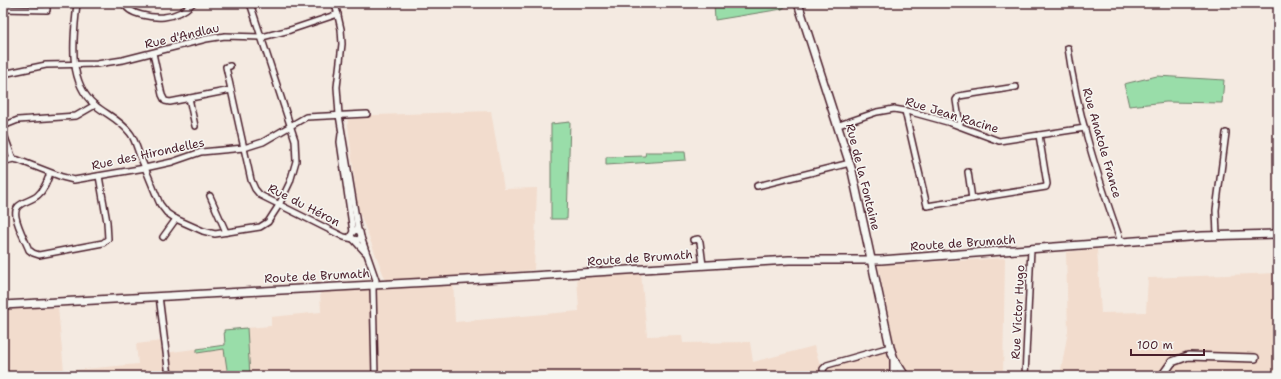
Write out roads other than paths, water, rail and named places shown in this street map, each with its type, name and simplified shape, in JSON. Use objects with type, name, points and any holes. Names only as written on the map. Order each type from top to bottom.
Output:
[{"type":"main road","name":"Rue de la Fontaine","points":[[798,3],[839,125],[850,163],[890,347],[894,359],[905,376]]},
{"type":"main road","name":"Route de Brumath","points":[[3,305],[808,259],[872,260],[1217,235],[1278,234]]},
{"type":"main road","points":[[1162,376],[1172,362],[1188,356],[1255,358]]},
{"type":"main road","name":"Rue de la Fontaine","points":[[892,376],[894,370],[894,359]]},
{"type":"street","points":[[3,9],[47,10],[47,3]]},
{"type":"street","points":[[77,3],[74,41],[76,65],[78,77],[86,96],[95,105],[119,120],[131,135],[160,204],[167,213],[176,219],[203,231],[215,234],[260,227],[268,222],[279,205],[290,182],[296,161],[295,140],[250,3]]},
{"type":"street","points":[[124,3],[129,10],[141,15],[155,17],[165,17],[182,11],[193,3]]},
{"type":"street","points":[[335,3],[342,44],[337,87],[339,115],[344,141],[354,235],[366,253]]},
{"type":"street","name":"Rue d'Andlau","points":[[3,74],[46,65],[97,64],[123,60],[206,39],[226,36],[262,37],[290,30],[338,14]]},
{"type":"street","name":"Rue Anatole France","points":[[1068,48],[1070,65],[1085,128],[1121,242]]},
{"type":"street","points":[[153,53],[162,95],[165,100],[170,102],[231,90]]},
{"type":"street","name":"Rue du Héron","points":[[230,66],[226,67],[251,180],[255,189],[260,195],[341,234],[344,237],[354,235]]},
{"type":"street","points":[[960,126],[956,100],[959,96],[1016,87]]},
{"type":"street","points":[[189,98],[195,126]]},
{"type":"street","points":[[3,126],[18,120],[66,118],[76,116],[95,105]]},
{"type":"street","name":"Rue Jean Racine","points":[[839,125],[882,110],[905,111],[960,126],[999,140],[1085,128]]},
{"type":"street","points":[[905,111],[927,206],[1046,187],[1047,184],[1039,135]]},
{"type":"street","name":"Rue des Hirondelles","points":[[13,159],[74,180],[145,168],[172,162],[201,152],[244,148],[263,142],[306,117],[367,114]]},
{"type":"street","points":[[3,132],[13,159],[3,162]]},
{"type":"street","points":[[1217,235],[1216,210],[1226,133]]},
{"type":"street","points":[[757,186],[850,163]]},
{"type":"street","points":[[968,172],[972,199]]},
{"type":"street","points":[[50,173],[43,189],[37,196],[20,203],[16,210],[16,217],[29,250],[39,255],[103,243],[108,239],[107,222],[99,176]]},
{"type":"street","points":[[210,196],[226,232]]},
{"type":"street","points":[[163,237],[176,219]]},
{"type":"street","points":[[354,235],[361,233],[366,253],[375,277],[373,288],[375,376]]},
{"type":"street","points":[[693,240],[698,240],[700,242],[703,265]]},
{"type":"street","name":"Rue Victor Hugo","points":[[1025,376],[1031,249]]},
{"type":"street","points":[[159,296],[169,376]]},
{"type":"street","points":[[824,376],[823,368],[827,365],[890,347]]}]
